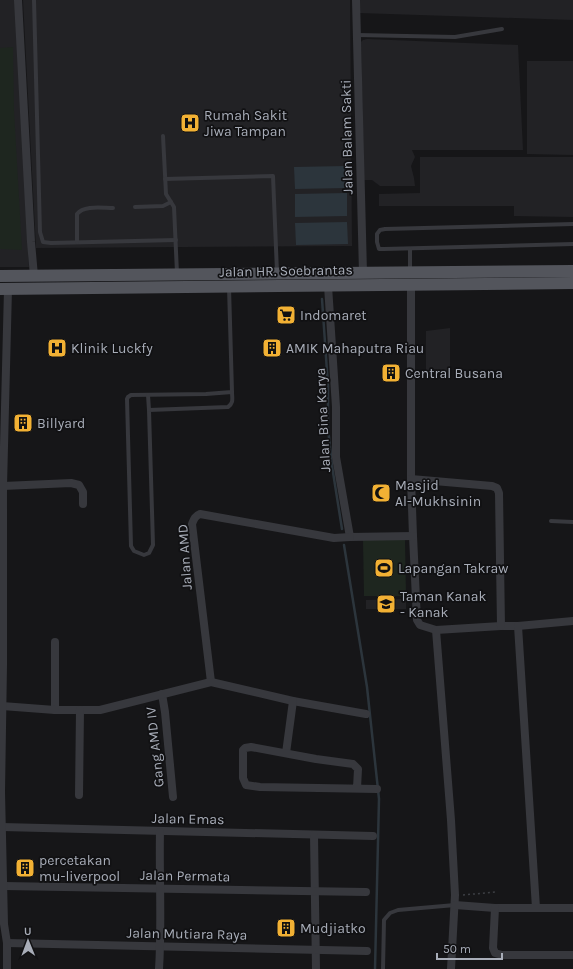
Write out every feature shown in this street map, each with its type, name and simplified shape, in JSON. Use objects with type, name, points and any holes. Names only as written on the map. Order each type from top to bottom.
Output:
[{"type":"main road","name":"Jalan HR. Soebrantas","points":[[4,289],[328,286],[410,278],[573,271]]},
{"type":"main road","name":"Jalan HR. Soebrantas","points":[[0,276],[363,273],[410,278],[573,283]]},
{"type":"main road","points":[[177,274],[178,287]]},
{"type":"street","points":[[18,0],[34,276]]},
{"type":"street","name":"Jalan Balam Sakti","points":[[356,0],[363,273]]},
{"type":"street","points":[[410,278],[411,479],[417,620],[420,625],[436,630],[518,626],[573,621]]},
{"type":"street","name":"Jalan Bina Karya","points":[[328,286],[336,407],[336,457],[350,536]]},
{"type":"street","points":[[4,289],[1,644],[2,706],[0,792],[4,886],[2,924],[7,943],[7,969]]},
{"type":"street","points":[[411,479],[492,486],[497,488],[499,493],[501,626]]},
{"type":"street","points":[[3,486],[71,483],[79,485],[83,492],[83,504]]},
{"type":"street","name":"Jalan AMD","points":[[211,682],[192,524],[196,515],[200,514],[334,538],[350,536]]},
{"type":"street","points":[[350,536],[413,536]]},
{"type":"street","points":[[518,626],[536,908]]},
{"type":"street","points":[[436,630],[451,820],[455,895],[451,969]]},
{"type":"street","points":[[55,642],[55,710]]},
{"type":"street","points":[[2,706],[55,710],[100,710],[211,682],[293,701],[366,714]]},
{"type":"street","name":"Gang AMD IV","points":[[162,694],[173,797]]},
{"type":"street","points":[[286,753],[293,701]]},
{"type":"street","points":[[79,795],[80,710]]},
{"type":"street","points":[[357,788],[358,769],[353,764],[250,747],[243,750],[242,778],[246,785],[260,787],[377,789]]},
{"type":"street","name":"Jalan Emas","points":[[2,828],[373,836]]},
{"type":"street","points":[[159,969],[160,832]]},
{"type":"street","points":[[314,835],[314,891],[317,950],[316,969]]},
{"type":"street","name":"Jalan Permata","points":[[4,886],[366,892]]},
{"type":"street","points":[[455,905],[494,908],[573,908]]},
{"type":"street","points":[[494,908],[493,948],[495,953],[502,955],[573,955]]},
{"type":"street","name":"Jalan Mutiara Raya","points":[[7,943],[367,951]]},
{"type":"lane","points":[[34,0],[40,232],[43,242],[176,240]]},
{"type":"lane","points":[[357,35],[455,37],[502,29]]},
{"type":"lane","points":[[163,136],[166,194],[174,207],[177,274]]},
{"type":"lane","points":[[165,179],[273,176],[277,273]]},
{"type":"lane","points":[[134,207],[163,206],[171,202]]},
{"type":"lane","points":[[77,242],[77,214],[79,211],[85,208],[113,208]]},
{"type":"lane","points":[[573,224],[385,229],[380,230],[377,234],[379,249],[573,244]]},
{"type":"lane","points":[[410,249],[410,278]]},
{"type":"lane","points":[[149,410],[228,407],[231,405],[232,392],[229,287]]},
{"type":"lane","points":[[148,395],[153,545],[148,553],[144,555],[134,551],[131,546],[128,397],[131,395],[206,394],[232,392]]},
{"type":"lane","points":[[551,521],[573,522]]},
{"type":"lane","points":[[383,969],[384,920],[390,913],[398,910],[455,905]]},
{"type":"path","points":[[455,895],[496,892]]},
{"type":"shaded area","points":[[0,0],[17,0],[29,267],[0,267]]},
{"type":"shaded area","name":"Rumah Sakit Jiwa Tampan","points":[[23,0],[350,0],[352,246],[36,248]]},
{"type":"shaded area","points":[[359,0],[573,0],[573,20],[359,13]]},
{"type":"shaded area","points":[[367,39],[518,45],[523,150],[412,150],[415,157],[411,166],[415,186],[380,186],[372,180],[364,180],[361,42]]},
{"type":"shaded area","points":[[13,47],[14,111],[22,250],[0,249],[0,48]]},
{"type":"shaded area","points":[[527,61],[573,61],[573,155],[527,154]]},
{"type":"shaded area","points":[[420,157],[573,157],[573,217],[514,216],[514,206],[379,206],[379,194],[420,193]]},
{"type":"shaded area","points":[[346,166],[347,188],[295,189],[294,167]]},
{"type":"shaded area","points":[[347,193],[347,216],[295,217],[295,194]]},
{"type":"shaded area","points":[[347,222],[348,244],[296,245],[295,223]]},
{"type":"shaded area","points":[[450,328],[450,371],[426,373],[426,331]]},
{"type":"shaded area","name":"Lapangan Takraw","points":[[363,540],[405,540],[406,596],[364,596]]},
{"type":"shaded area","name":"Taman Kanak - Kanak","points":[[406,599],[406,609],[366,609],[366,600]]},
{"type":"waterway","points":[[322,299],[328,386],[328,428],[332,466],[342,529]]},
{"type":"waterway","points":[[344,545],[367,687],[379,799],[375,969]]},
{"type":"place","name":"Rumah Sakit Jiwa Tampan","points":[[190,123]]},
{"type":"place","name":"Indomaret","points":[[286,315]]},
{"type":"place","name":"Klinik Luckfy","points":[[57,348]]},
{"type":"place","name":"AMIK Mahaputra Riau","points":[[272,348]]},
{"type":"place","name":"Central Busana","points":[[391,373]]},
{"type":"place","name":"Billyard","points":[[23,423]]},
{"type":"place","name":"Masjid Al-Mukhsinin","points":[[381,493]]},
{"type":"place","name":"Lapangan Takraw","points":[[384,568]]},
{"type":"place","name":"Taman Kanak - Kanak","points":[[386,604]]},
{"type":"place","name":"percetakan mu-liverpool","points":[[25,868]]},
{"type":"place","name":"Mudjiatko","points":[[286,928]]}]
